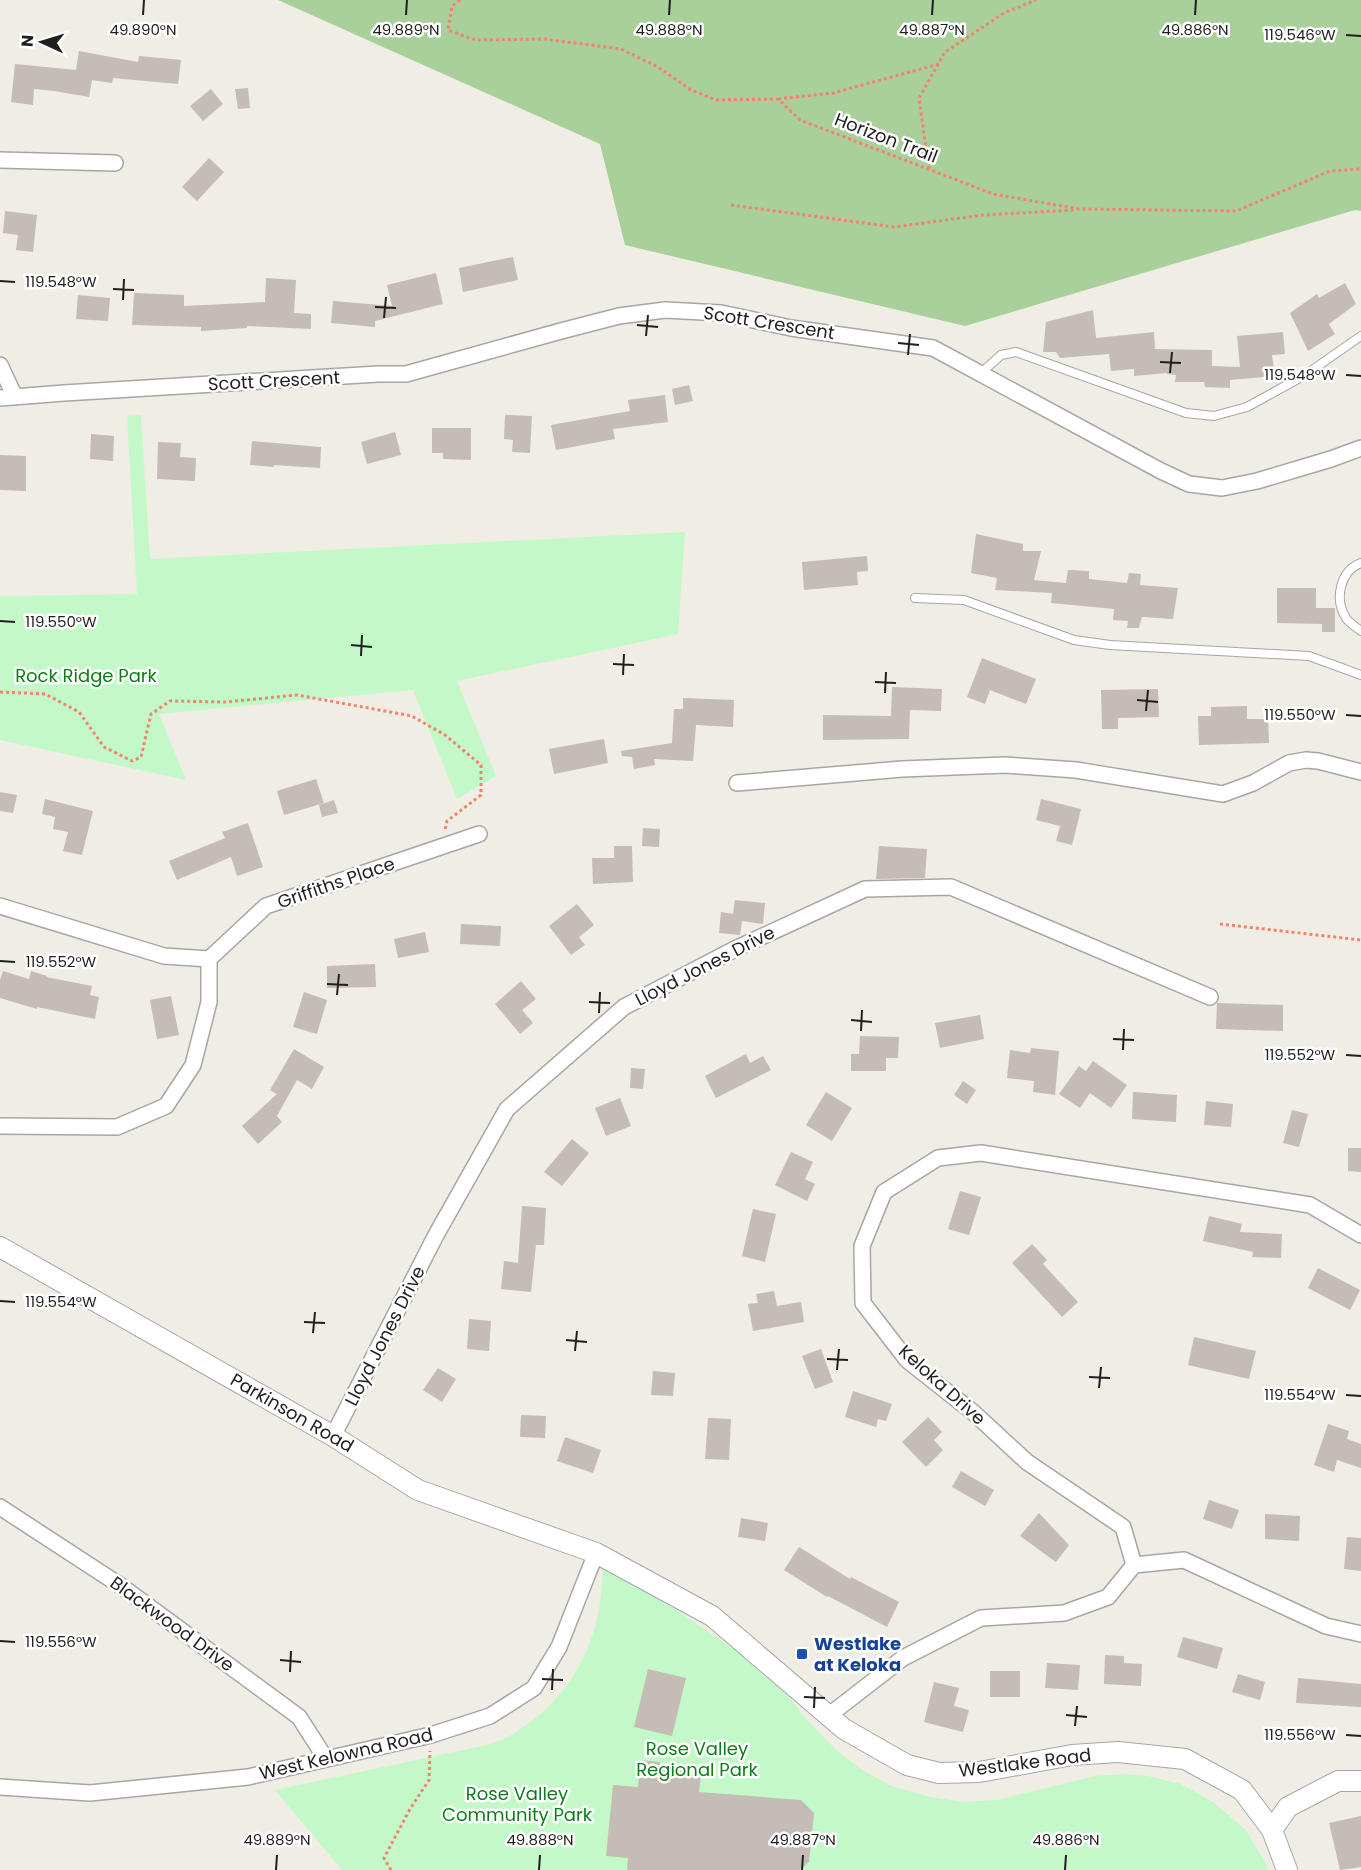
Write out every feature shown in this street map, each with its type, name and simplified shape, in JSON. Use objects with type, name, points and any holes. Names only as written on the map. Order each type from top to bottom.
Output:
[{"type":"street","points":[[0,160],[115,163]]},
{"type":"street","name":"Scott Crescent","points":[[8,398],[406,374],[608,319],[665,310],[721,313],[791,328],[933,348],[1189,484],[1222,488],[1257,481],[1361,448]]},
{"type":"street","points":[[0,365],[8,398]]},
{"type":"street","points":[[737,783],[902,769],[1005,765],[1077,770],[1223,794],[1253,783],[1289,764],[1306,760],[1361,772]]},
{"type":"street","name":"Griffiths Place","points":[[209,959],[266,906],[479,834]]},
{"type":"street","name":"Lloyd Jones Drive","points":[[333,1436],[436,1236],[507,1109],[624,1007],[735,950],[865,889],[951,887],[1210,997]]},
{"type":"street","points":[[0,906],[164,956],[209,959],[208,1002],[193,1065],[166,1106],[117,1127],[0,1126]]},
{"type":"street","name":"Keloka Drive","points":[[1134,1565],[1123,1527],[1026,1462],[974,1413],[907,1360],[863,1303],[862,1246],[884,1191],[938,1158],[981,1153],[1310,1205],[1361,1235]]},
{"type":"street","name":"Parkinson Road","points":[[0,1246],[333,1436],[418,1490],[596,1553]]},
{"type":"street","name":"Blackwood Drive","points":[[0,1507],[121,1586],[299,1717],[326,1759]]},
{"type":"street","name":"Westlake Road","points":[[596,1553],[712,1616],[844,1729],[907,1765],[939,1773],[979,1772],[1072,1755],[1118,1752],[1185,1759],[1242,1791],[1272,1830],[1287,1870]]},
{"type":"street","name":"West Kelowna Road","points":[[0,1787],[90,1793],[248,1777],[431,1735],[490,1716],[534,1688],[559,1647],[596,1553]]},
{"type":"street","points":[[828,1716],[903,1658],[981,1618],[1064,1613],[1108,1597],[1134,1565],[1184,1560],[1326,1626],[1361,1634]]},
{"type":"street","points":[[1272,1830],[1288,1807],[1338,1781],[1361,1781]]},
{"type":"lane","points":[[981,373],[1000,355],[1016,352],[1186,413],[1214,416],[1247,407],[1305,375],[1361,336]]},
{"type":"lane","points":[[1361,563],[1354,566],[1341,581],[1341,603],[1346,618],[1361,631]]},
{"type":"lane","points":[[915,598],[964,600],[1074,640],[1110,645],[1309,656],[1361,675]]},
{"type":"path","points":[[460,0],[452,6],[448,30],[475,40],[543,39],[621,49],[658,67],[691,90],[716,100],[778,99],[833,93],[939,64]]},
{"type":"path","points":[[1021,0],[1022,6]]},
{"type":"path","points":[[928,169],[919,98],[945,52],[1004,13],[1036,0]]},
{"type":"path","name":"Horizon Trail","points":[[778,99],[800,120],[993,194],[1079,209],[1236,212],[1330,171],[1361,169]]},
{"type":"path","points":[[731,205],[894,227],[983,215],[1079,209]]},
{"type":"path","points":[[0,692],[45,694],[79,712],[104,747],[132,761],[141,757],[151,714],[170,701],[226,702],[297,695],[412,716],[445,735],[481,765],[481,795],[447,821],[442,847]]},
{"type":"path","points":[[1221,924],[1361,940]]},
{"type":"path","points":[[391,1870],[384,1858],[410,1809],[429,1780],[431,1735]]},
{"type":"green space","points":[[278,0],[1361,0],[1361,211],[1355,210],[965,326],[625,245],[600,144]]},
{"type":"green space","name":"Rock Ridge Park","points":[[141,415],[150,559],[685,532],[678,634],[457,681],[496,776],[457,799],[413,690],[159,714],[186,780],[0,740],[0,596],[137,594],[127,416]]},
{"type":"green space","name":"Rose Valley Regional Park","points":[[603,1561],[771,1674],[807,1720],[836,1750],[861,1769],[891,1786],[930,1797],[964,1802],[997,1800],[1095,1776],[1124,1774],[1148,1776],[1181,1784],[1213,1802],[1245,1829],[1268,1870],[342,1870],[275,1790],[487,1745],[510,1736],[546,1709],[560,1695],[582,1661],[596,1624],[601,1598]]},
{"type":"building","points":[[79,51],[138,62],[139,56],[181,60],[178,84],[113,78],[112,83],[92,80],[89,97],[34,89],[33,105],[11,102],[15,64],[76,70]]},
{"type":"building","points":[[248,88],[250,108],[238,109],[235,89]]},
{"type":"building","points":[[211,89],[223,104],[203,121],[190,106]]},
{"type":"building","points":[[209,158],[224,172],[197,201],[182,187]]},
{"type":"building","points":[[5,211],[37,215],[33,252],[16,250],[18,235],[3,233]]},
{"type":"building","points":[[513,257],[518,280],[463,292],[459,268]]},
{"type":"building","points":[[436,273],[443,304],[375,321],[375,327],[331,323],[333,301],[392,306],[387,285]]},
{"type":"building","points":[[266,278],[296,280],[294,313],[311,314],[311,329],[247,326],[247,328],[201,331],[201,327],[132,325],[134,293],[184,295],[184,306],[265,302]]},
{"type":"building","points":[[1345,283],[1356,304],[1329,324],[1335,334],[1308,351],[1290,313],[1317,294],[1319,298]]},
{"type":"building","points":[[78,295],[110,298],[108,321],[76,319]]},
{"type":"building","points":[[1093,310],[1096,338],[1154,332],[1155,349],[1212,350],[1212,366],[1240,367],[1237,336],[1283,332],[1285,354],[1272,355],[1275,376],[1230,380],[1230,388],[1205,387],[1204,382],[1175,382],[1176,375],[1167,373],[1134,376],[1134,369],[1111,371],[1109,354],[1060,358],[1056,352],[1043,352],[1046,322]]},
{"type":"building","points":[[689,385],[693,401],[675,405],[672,389]]},
{"type":"building","points":[[665,395],[668,422],[613,429],[615,439],[556,450],[551,425],[630,411],[628,400]]},
{"type":"building","points":[[505,415],[532,416],[530,453],[512,452],[513,440],[504,439]]},
{"type":"building","points":[[432,428],[471,428],[471,460],[443,459],[443,453],[432,453]]},
{"type":"building","points":[[395,432],[401,455],[367,464],[361,442]]},
{"type":"building","points":[[91,434],[114,436],[113,461],[90,459]]},
{"type":"building","points":[[252,441],[321,447],[320,468],[250,465]]},
{"type":"building","points":[[158,442],[181,443],[180,457],[196,458],[195,481],[157,479]]},
{"type":"building","points":[[0,455],[26,456],[26,491],[0,490]]},
{"type":"building","points":[[976,534],[1023,544],[1023,551],[1041,551],[1034,580],[1066,583],[1068,570],[1089,571],[1089,579],[1127,583],[1129,573],[1141,574],[1140,585],[1178,588],[1173,619],[1142,617],[1139,628],[1127,628],[1128,621],[1113,620],[1114,609],[1051,603],[1052,593],[995,590],[997,578],[971,573]]},
{"type":"building","points":[[867,556],[868,571],[857,572],[858,585],[804,590],[802,562]]},
{"type":"building","points":[[1277,588],[1316,588],[1316,608],[1335,608],[1335,632],[1322,632],[1322,624],[1277,623]]},
{"type":"building","points":[[982,658],[1036,679],[1026,704],[990,690],[985,704],[967,697]]},
{"type":"building","points":[[892,687],[942,689],[941,711],[910,710],[909,739],[823,740],[823,715],[891,716]]},
{"type":"building","points":[[1158,689],[1159,717],[1118,718],[1118,729],[1102,729],[1101,690]]},
{"type":"building","points":[[683,698],[734,700],[733,727],[696,725],[693,761],[654,759],[655,765],[634,769],[632,757],[622,756],[621,751],[672,743],[674,709],[683,709]]},
{"type":"building","points":[[1247,706],[1247,719],[1268,719],[1269,743],[1199,745],[1198,716],[1211,716],[1211,707]]},
{"type":"building","points":[[604,739],[608,763],[554,774],[549,749]]},
{"type":"building","points":[[316,779],[324,803],[284,815],[277,791]]},
{"type":"building","points":[[0,792],[17,795],[13,813],[0,811]]},
{"type":"building","points":[[45,799],[93,811],[82,855],[63,851],[68,832],[53,829],[55,817],[42,814]]},
{"type":"building","points":[[1041,799],[1081,809],[1072,845],[1056,841],[1060,826],[1036,820]]},
{"type":"building","points":[[334,800],[338,813],[322,817],[319,805]]},
{"type":"building","points":[[248,823],[263,867],[237,876],[231,857],[177,880],[169,861],[225,838],[222,832]]},
{"type":"building","points":[[643,828],[660,829],[659,847],[642,846]]},
{"type":"building","points":[[614,846],[632,846],[633,882],[593,884],[592,858],[614,858]]},
{"type":"building","points":[[879,846],[927,849],[925,878],[876,879]]},
{"type":"building","points":[[735,900],[765,903],[763,924],[742,921],[740,935],[719,933],[721,912],[733,914]]},
{"type":"building","points":[[577,904],[594,925],[579,937],[585,945],[571,955],[549,926]]},
{"type":"building","points":[[461,924],[501,926],[500,946],[460,944]]},
{"type":"building","points":[[425,932],[429,952],[398,958],[394,939]]},
{"type":"building","points":[[375,964],[376,987],[327,988],[327,966]]},
{"type":"building","points":[[3,971],[29,979],[31,971],[46,977],[92,986],[90,995],[99,997],[95,1019],[37,1007],[37,1009],[0,998],[0,980]]},
{"type":"building","points":[[521,981],[536,999],[522,1010],[533,1023],[520,1034],[495,1004]]},
{"type":"building","points":[[304,992],[327,1000],[317,1034],[293,1027]]},
{"type":"building","points":[[171,996],[179,1035],[157,1039],[150,1000]]},
{"type":"building","points":[[1217,1003],[1283,1005],[1283,1031],[1216,1029]]},
{"type":"building","points":[[980,1015],[984,1039],[940,1048],[935,1023]]},
{"type":"building","points":[[860,1036],[899,1037],[898,1058],[886,1058],[886,1071],[851,1071],[851,1054],[859,1054]]},
{"type":"building","points":[[1031,1048],[1059,1051],[1055,1095],[1033,1092],[1034,1081],[1007,1078],[1010,1050],[1030,1053]]},
{"type":"building","points":[[294,1049],[324,1067],[312,1089],[297,1080],[277,1116],[282,1122],[258,1144],[242,1126],[277,1094],[270,1090]]},
{"type":"building","points":[[746,1054],[750,1063],[763,1056],[771,1070],[716,1098],[705,1076]]},
{"type":"building","points":[[1093,1061],[1127,1085],[1111,1108],[1090,1093],[1080,1108],[1059,1094],[1079,1066],[1086,1071]]},
{"type":"building","points":[[631,1068],[645,1069],[643,1089],[630,1088]]},
{"type":"building","points":[[963,1081],[976,1090],[967,1104],[954,1095]]},
{"type":"building","points":[[826,1092],[852,1108],[832,1141],[806,1125]]},
{"type":"building","points":[[1133,1092],[1177,1095],[1176,1122],[1132,1119]]},
{"type":"building","points":[[620,1098],[631,1126],[606,1136],[595,1108]]},
{"type":"building","points":[[1206,1101],[1233,1104],[1231,1127],[1204,1125]]},
{"type":"building","points":[[1292,1110],[1308,1114],[1299,1147],[1283,1143]]},
{"type":"building","points":[[572,1139],[589,1153],[562,1186],[544,1172]]},
{"type":"building","points":[[1348,1148],[1361,1148],[1361,1172],[1348,1171]]},
{"type":"building","points":[[791,1152],[813,1162],[805,1179],[815,1184],[807,1201],[775,1185]]},
{"type":"building","points":[[960,1191],[981,1197],[969,1235],[948,1229]]},
{"type":"building","points":[[522,1206],[546,1208],[544,1245],[536,1245],[531,1292],[501,1289],[504,1261],[518,1263]]},
{"type":"building","points":[[753,1209],[776,1214],[765,1262],[742,1256]]},
{"type":"building","points":[[1209,1216],[1242,1224],[1240,1232],[1282,1234],[1281,1258],[1252,1257],[1253,1252],[1203,1241]]},
{"type":"building","points":[[1032,1244],[1047,1260],[1043,1264],[1078,1302],[1062,1317],[1012,1263]]},
{"type":"building","points":[[1318,1268],[1360,1290],[1350,1310],[1308,1288]]},
{"type":"building","points":[[774,1291],[777,1306],[801,1302],[804,1322],[753,1331],[748,1304],[758,1303],[756,1294]]},
{"type":"building","points":[[469,1319],[491,1321],[489,1351],[467,1349]]},
{"type":"building","points":[[1194,1337],[1256,1351],[1249,1379],[1188,1365]]},
{"type":"building","points":[[821,1349],[833,1382],[815,1389],[802,1356]]},
{"type":"building","points":[[438,1368],[456,1379],[442,1402],[423,1390]]},
{"type":"building","points":[[653,1371],[675,1373],[673,1396],[651,1395]]},
{"type":"building","points":[[853,1391],[892,1404],[886,1421],[878,1419],[876,1427],[845,1417]]},
{"type":"building","points":[[521,1415],[546,1416],[545,1438],[520,1437]]},
{"type":"building","points":[[928,1417],[942,1432],[934,1440],[943,1450],[926,1467],[902,1442]]},
{"type":"building","points":[[708,1418],[731,1419],[729,1460],[705,1459]]},
{"type":"building","points":[[1328,1424],[1349,1431],[1347,1439],[1361,1444],[1361,1468],[1337,1460],[1334,1472],[1314,1465]]},
{"type":"building","points":[[565,1437],[601,1450],[593,1473],[557,1461]]},
{"type":"building","points":[[961,1471],[994,1490],[985,1506],[952,1487]]},
{"type":"building","points":[[1209,1500],[1239,1510],[1232,1529],[1203,1519]]},
{"type":"building","points":[[1039,1513],[1069,1545],[1056,1562],[1020,1536]]},
{"type":"building","points":[[1265,1514],[1300,1516],[1299,1541],[1265,1539]]},
{"type":"building","points":[[741,1518],[768,1523],[765,1541],[738,1537]]},
{"type":"building","points":[[1347,1537],[1361,1538],[1361,1571],[1344,1569]]},
{"type":"building","points":[[799,1547],[850,1579],[851,1577],[899,1602],[887,1627],[827,1597],[784,1570]]},
{"type":"building","points":[[1183,1637],[1223,1648],[1217,1669],[1177,1657]]},
{"type":"building","points":[[1105,1655],[1124,1656],[1124,1663],[1142,1664],[1141,1686],[1104,1684]]},
{"type":"building","points":[[1047,1663],[1080,1665],[1078,1690],[1045,1688]]},
{"type":"building","points":[[648,1669],[686,1678],[672,1736],[634,1727]]},
{"type":"building","points":[[990,1671],[1020,1671],[1020,1697],[990,1697]]},
{"type":"building","points":[[1238,1674],[1265,1682],[1260,1700],[1232,1692]]},
{"type":"building","points":[[1298,1678],[1361,1684],[1361,1707],[1296,1703]]},
{"type":"building","points":[[934,1682],[959,1688],[954,1706],[969,1710],[963,1732],[924,1722]]},
{"type":"building","points":[[640,1760],[660,1762],[660,1769],[701,1773],[699,1792],[801,1800],[814,1813],[809,1862],[800,1870],[627,1870],[628,1858],[606,1856],[613,1785],[638,1787]]},
{"type":"building","points":[[1361,1816],[1361,1867],[1340,1870],[1329,1823]]},
{"type":"place","name":"Westlake at Keloka","points":[[802,1654]]},
{"type":"park label","name":"Rose Valley Community Park","points":[[517,1804]]}]
